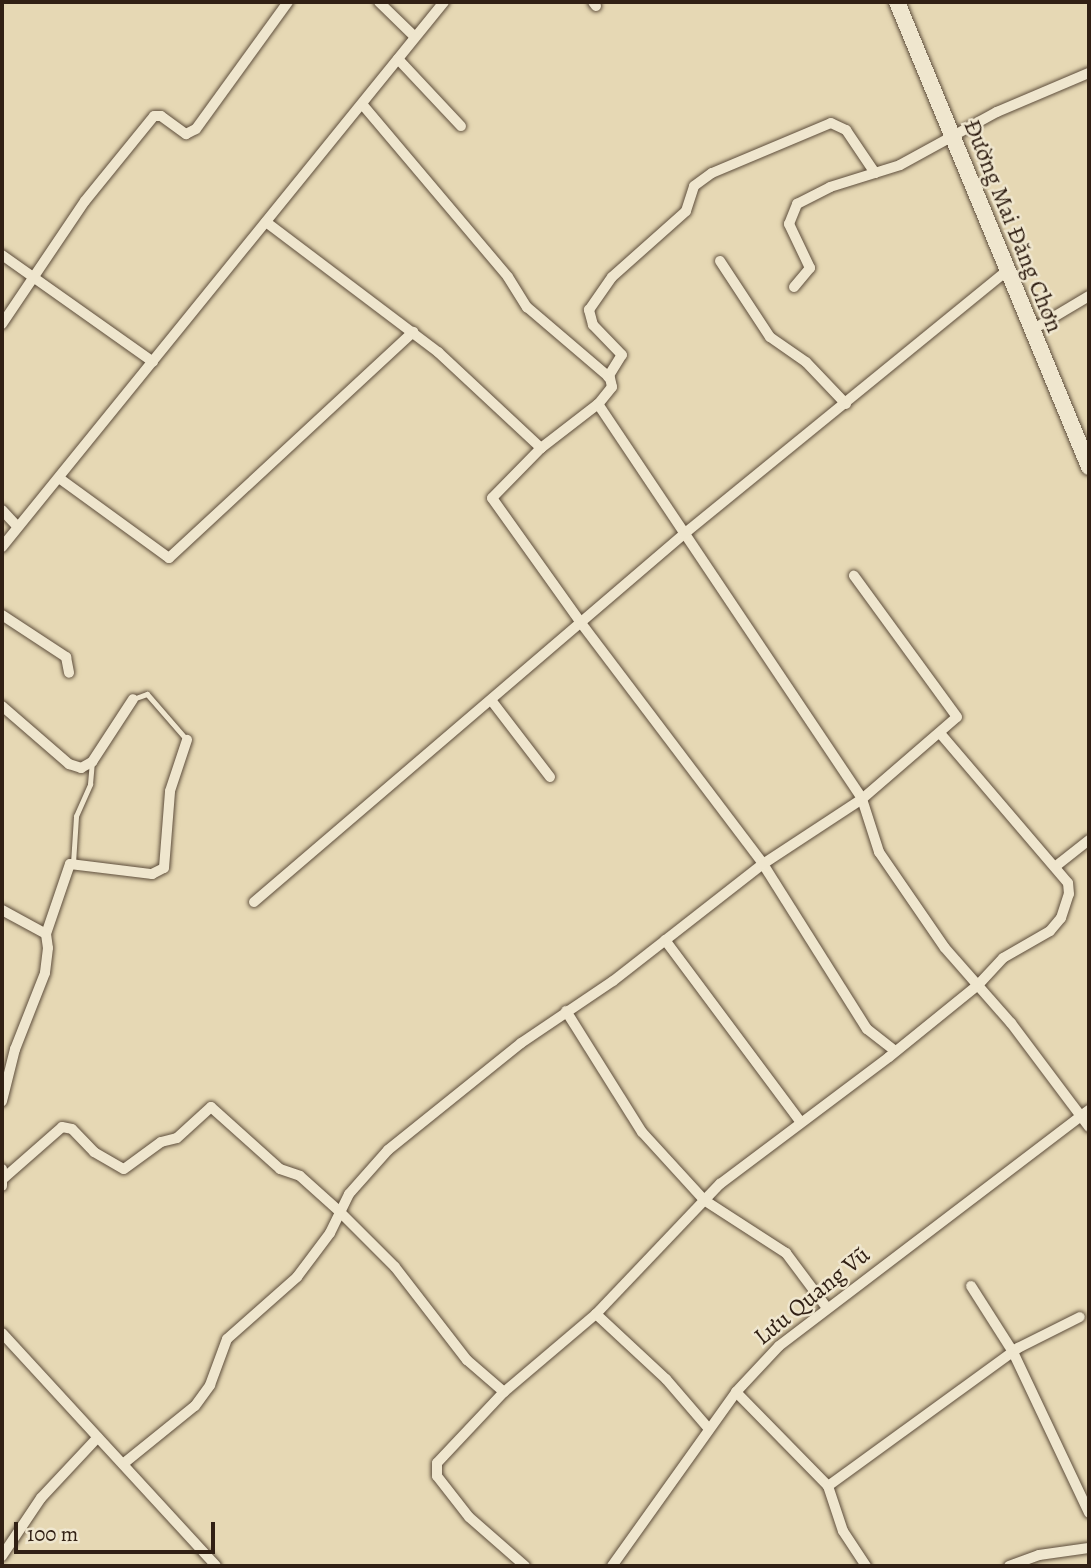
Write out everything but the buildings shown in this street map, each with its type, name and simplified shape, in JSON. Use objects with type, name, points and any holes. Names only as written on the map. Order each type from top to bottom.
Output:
[{"type":"main road","name":"Đường Mai Đăng Chơn","points":[[897,2],[1087,458]]},
{"type":"street","points":[[2,324],[85,201],[154,116],[162,116],[186,134],[196,130],[288,2]]},
{"type":"street","points":[[379,2],[415,37]]},
{"type":"street","points":[[2,547],[444,2]]},
{"type":"street","points":[[398,59],[461,125]]},
{"type":"street","points":[[794,287],[810,268],[789,224],[792,207],[830,187],[875,173],[998,112],[1089,73]]},
{"type":"street","points":[[362,104],[508,277],[527,307],[608,377],[612,387],[598,404],[541,448],[492,498],[580,624],[763,864],[867,1029],[895,1051]]},
{"type":"street","points":[[608,377],[622,355],[593,325],[589,310],[612,277],[686,211],[694,186],[703,179],[821,125],[836,123],[875,173]]},
{"type":"street","points":[[266,222],[413,332],[541,448]]},
{"type":"street","points":[[2,255],[153,362]]},
{"type":"street","points":[[720,261],[770,337],[806,362],[846,404]]},
{"type":"street","points":[[254,902],[684,534],[1007,271]]},
{"type":"street","points":[[1032,330],[1089,296]]},
{"type":"street","points":[[59,478],[169,558],[413,332]]},
{"type":"street","points":[[598,404],[862,799],[879,852],[945,948],[1085,1113],[1089,1127]]},
{"type":"street","points":[[2,510],[18,527]]},
{"type":"street","points":[[123,1464],[195,1406],[210,1385],[227,1339],[298,1277],[330,1233],[339,1211],[361,1177],[388,1150],[566,1011],[665,940],[763,864],[862,799],[957,717],[854,576]]},
{"type":"street","points":[[2,615],[66,657],[69,673]]},
{"type":"street","points":[[2,706],[69,764],[81,768],[92,762],[133,699]]},
{"type":"street","points":[[491,700],[550,777]]},
{"type":"street","points":[[524,1566],[478,1527],[435,1470],[504,1392],[596,1314],[704,1200],[800,1121],[978,985],[1003,958],[1057,925],[1070,890],[1056,866],[940,733]]},
{"type":"street","points":[[2,1101],[15,1049],[45,973],[47,934],[67,866],[73,863],[152,874],[164,868],[170,791],[187,740]]},
{"type":"street","points":[[1056,866],[1089,840]]},
{"type":"street","points":[[2,910],[47,934]]},
{"type":"street","points":[[665,940],[800,1121]]},
{"type":"street","points":[[566,1011],[642,1132],[704,1200],[786,1253],[827,1308]]},
{"type":"street","points":[[2,1178],[62,1127],[72,1129],[94,1152],[124,1169],[161,1142],[177,1138],[211,1108],[280,1169],[300,1176],[339,1211],[395,1267],[467,1360],[504,1392]]},
{"type":"street","name":"Lưu Quang Vũ","points":[[612,1566],[736,1392],[779,1346],[1085,1113]]},
{"type":"street","points":[[971,1286],[1013,1352],[1089,1513]]},
{"type":"street","points":[[596,1314],[666,1379],[709,1429]]},
{"type":"street","points":[[828,1486],[1013,1352],[1080,1317]]},
{"type":"street","points":[[2,1333],[216,1566]]},
{"type":"street","points":[[736,1392],[828,1486],[843,1531],[866,1566]]},
{"type":"street","points":[[2,1556],[41,1498],[98,1437]]},
{"type":"street","points":[[1009,1566],[1039,1555],[1089,1548]]},
{"type":"lane","points":[[133,699],[147,694],[187,740]]},
{"type":"lane","points":[[73,863],[76,816],[90,784],[92,762]]}]
